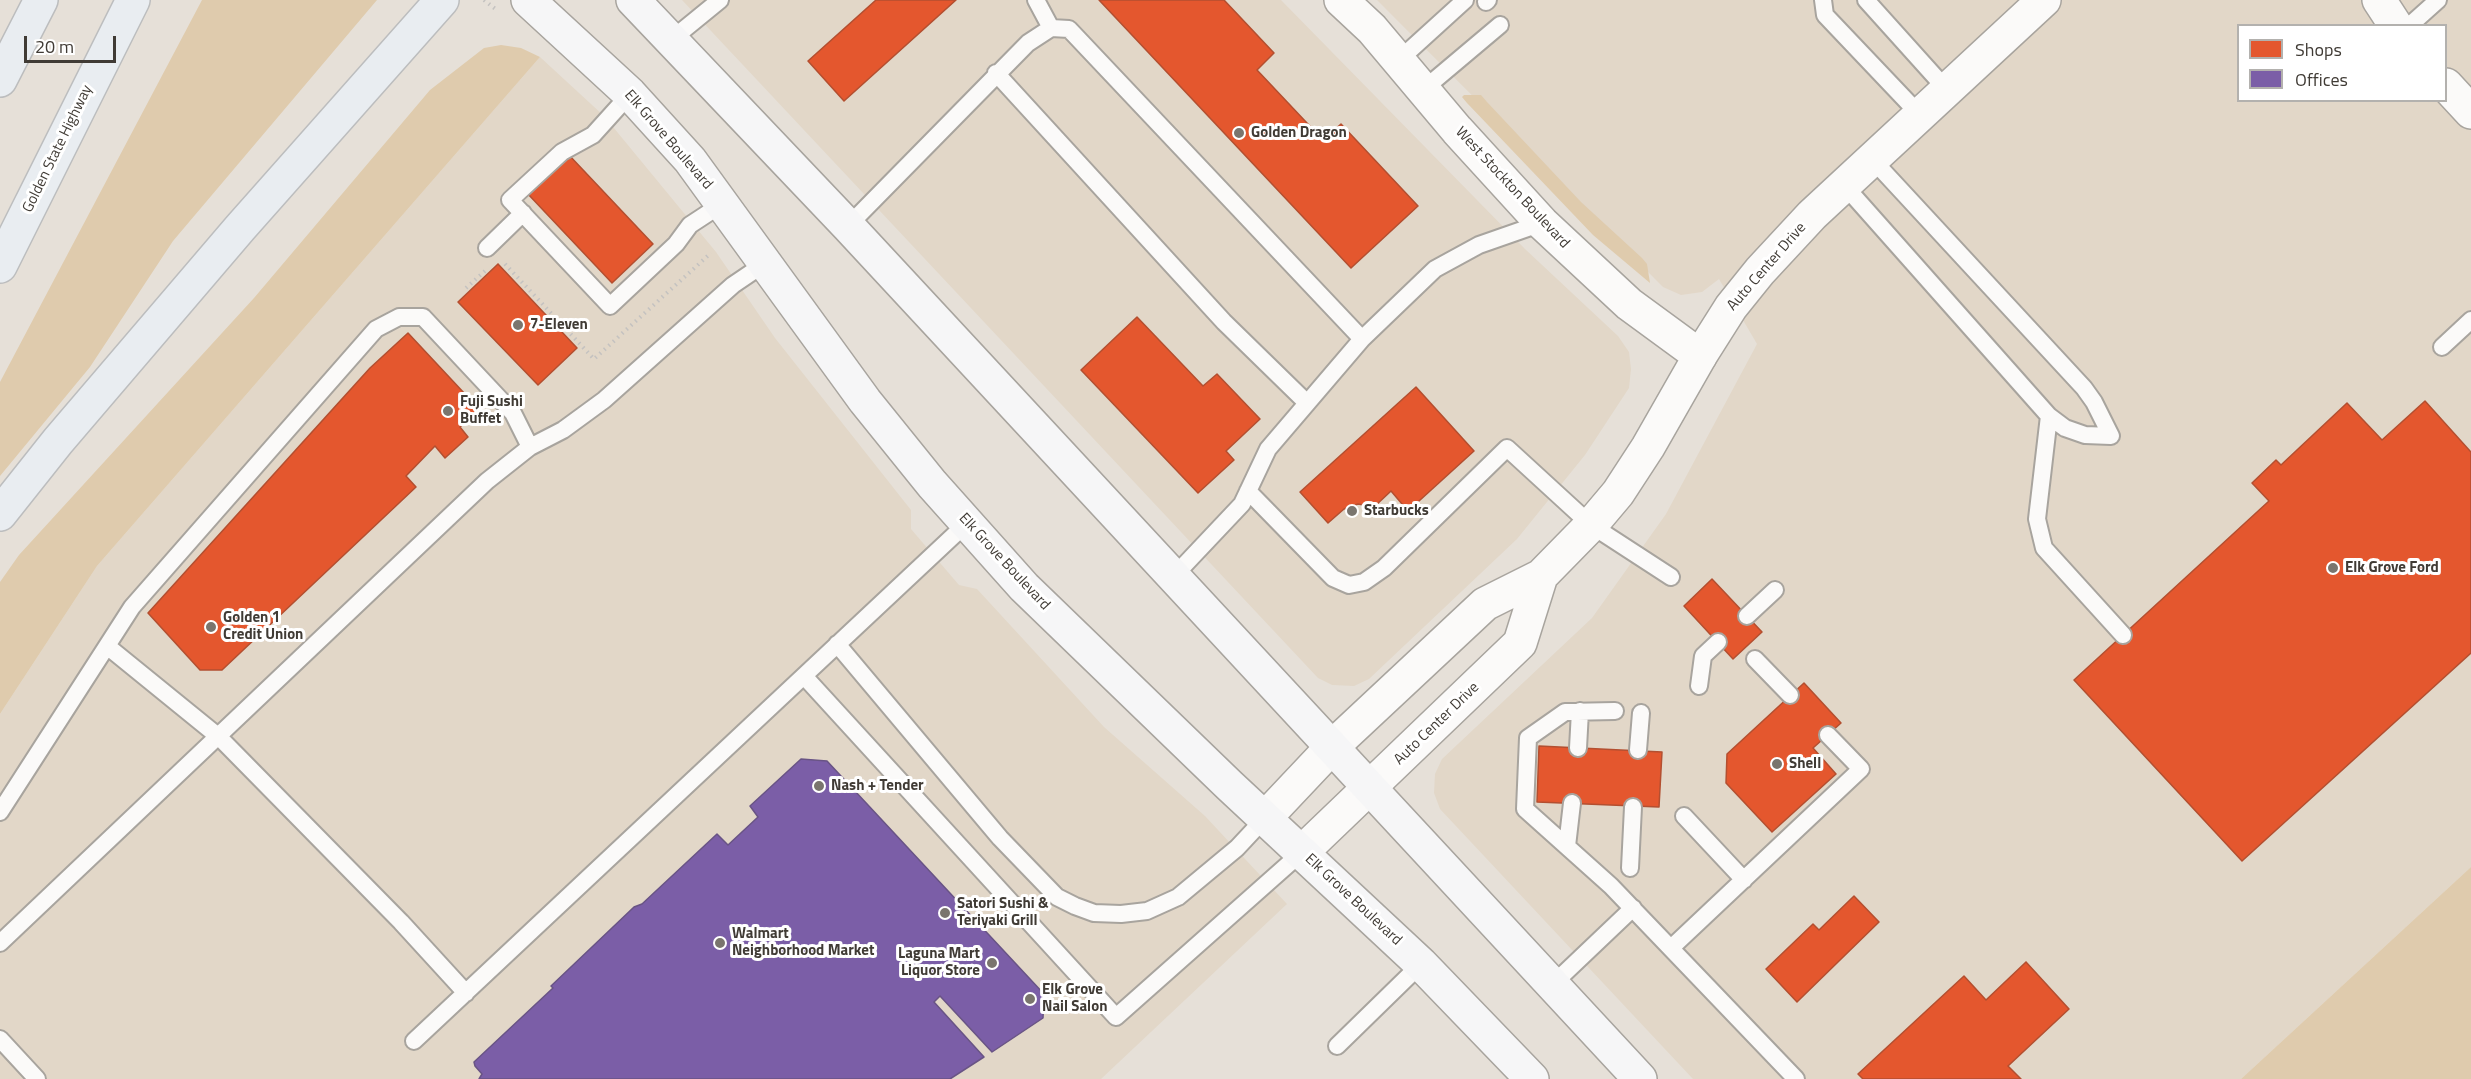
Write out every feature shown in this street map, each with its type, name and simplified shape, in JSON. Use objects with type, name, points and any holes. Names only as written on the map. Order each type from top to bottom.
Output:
[{"type":"highway","points":[[0,80],[41,0]]},
{"type":"highway","name":"Golden State Highway","points":[[0,266],[133,0]]},
{"type":"highway","points":[[0,514],[58,441],[233,237],[442,0]]},
{"type":"main road","name":"Elk Grove Boulevard","points":[[528,0],[630,94],[690,160],[865,401],[967,523],[1048,610],[1301,853],[1421,964],[1532,1079]]},
{"type":"main road","points":[[633,0],[848,226],[1640,1079]]},
{"type":"street","name":"West Stockton Boulevard","points":[[1341,0],[1372,29],[1457,130],[1542,223],[1629,304],[1700,356]]},
{"type":"street","name":"Auto Center Drive","points":[[1265,818],[1332,747],[1485,604],[1541,576],[1592,525],[1618,493],[1648,447],[1731,307],[1760,271],[1871,158],[2044,0]]},
{"type":"street","points":[[2379,0],[2395,24]]},
{"type":"street","points":[[2447,87],[2471,112]]},
{"type":"street","name":"Auto Center Drive","points":[[1301,853],[1520,643],[1541,576]]},
{"type":"lane","points":[[671,40],[720,0]]},
{"type":"lane","points":[[1036,0],[1051,28]]},
{"type":"lane","points":[[1399,60],[1465,0]]},
{"type":"lane","points":[[1823,0],[1825,15],[1920,115]]},
{"type":"lane","points":[[1866,0],[1947,90]]},
{"type":"lane","points":[[2411,24],[2438,0]]},
{"type":"lane","points":[[1424,89],[1500,25]]},
{"type":"lane","points":[[848,226],[1028,43],[1051,28],[1069,29],[1362,339]]},
{"type":"lane","points":[[996,73],[1224,322],[1307,403]]},
{"type":"lane","points":[[630,94],[593,135],[562,152],[510,200],[610,306],[676,244],[690,225],[722,204]]},
{"type":"lane","points":[[1844,185],[2049,416],[2065,428],[2085,435],[2111,436],[2094,402],[2084,388],[1871,158]]},
{"type":"lane","points":[[487,248],[523,213]]},
{"type":"lane","points":[[1174,576],[1242,504],[1268,449],[1362,339],[1435,269],[1479,244],[1542,223]]},
{"type":"lane","points":[[0,943],[487,481],[530,447],[562,430],[604,400],[733,285],[764,264]]},
{"type":"lane","points":[[0,812],[132,607],[376,329],[399,317],[423,317],[513,413],[530,447]]},
{"type":"lane","points":[[2442,347],[2471,320]]},
{"type":"lane","points":[[2049,416],[2037,519],[2044,548],[2123,635]]},
{"type":"lane","points":[[1248,491],[1333,578],[1350,585],[1364,582],[1384,568],[1507,448],[1592,525],[1671,577]]},
{"type":"lane","points":[[414,1041],[967,523]]},
{"type":"lane","points":[[1747,616],[1775,590]]},
{"type":"lane","points":[[1699,686],[1703,656],[1718,642]]},
{"type":"lane","points":[[837,644],[1000,838],[1057,897],[1075,906],[1094,913],[1121,914],[1147,911],[1178,897],[1237,848],[1265,818]]},
{"type":"lane","points":[[107,646],[219,737],[401,922],[466,993]]},
{"type":"lane","points":[[1755,658],[1790,695]]},
{"type":"lane","points":[[804,676],[1116,1017],[1301,853]]},
{"type":"lane","points":[[1578,748],[1580,711]]},
{"type":"lane","points":[[1615,711],[1566,712],[1528,738],[1525,809],[1633,908],[1796,1079]]},
{"type":"lane","points":[[1638,750],[1641,713]]},
{"type":"lane","points":[[1671,948],[1861,769],[1828,735]]},
{"type":"lane","points":[[1567,846],[1572,803]]},
{"type":"lane","points":[[1630,868],[1633,807]]},
{"type":"lane","points":[[1684,816],[1744,880]]},
{"type":"lane","points":[[1552,985],[1633,908]]},
{"type":"lane","points":[[1337,1046],[1421,964]]},
{"type":"lane","points":[[0,1039],[37,1079]]},
{"type":"shaded area","points":[[202,0],[377,0],[173,241],[90,367],[0,476],[0,382]]},
{"type":"shaded area","points":[[682,0],[1281,0],[1525,249],[1618,336],[1629,352],[1631,369],[1629,388],[1585,455],[1517,539],[1369,679],[1354,686],[1332,685],[1318,678]]},
{"type":"shaded area","points":[[1377,0],[2471,0],[2471,867],[2241,1079],[1693,1079],[1440,809],[1434,793],[1435,774],[1442,759],[1592,618],[1666,514],[1757,344],[1719,279],[1702,292],[1681,295],[1663,287]]},
{"type":"shaded area","points":[[501,45],[521,48],[540,57],[97,566],[0,714],[0,582],[19,555],[254,298],[430,90],[484,48]]},
{"type":"shaded area","points":[[540,57],[604,116],[716,252],[775,338],[911,510],[911,529],[959,585],[977,589],[1104,727],[1205,816],[1287,904],[1101,1079],[0,1079],[0,714],[97,566]]},
{"type":"shaded area","points":[[1481,95],[1581,202],[1642,258],[1647,264],[1650,283],[1593,235],[1467,103],[1462,97]]},
{"type":"shaded area","points":[[2471,867],[2471,1079],[2241,1079]]},
{"type":"building: Shops","points":[[876,0],[956,0],[844,101],[808,61]]},
{"type":"building: Shops","points":[[1099,0],[1224,0],[1274,53],[1257,70],[1323,140],[1341,124],[1418,206],[1351,268]]},
{"type":"building: Shops","points":[[568,154],[653,244],[612,283],[527,193]]},
{"type":"building: Shops","name":"7-Eleven","points":[[498,264],[577,348],[538,385],[458,302]]},
{"type":"building: Shops","points":[[1137,317],[1203,386],[1217,374],[1260,419],[1226,451],[1234,460],[1198,493],[1081,370]]},
{"type":"building: Shops","points":[[408,333],[479,409],[460,427],[468,437],[445,458],[435,446],[406,476],[416,487],[222,670],[200,670],[148,613],[370,368]]},
{"type":"building: Shops","points":[[1416,387],[1474,451],[1408,511],[1391,491],[1374,507],[1358,504],[1344,509],[1328,523],[1300,492]]},
{"type":"building: Shops","name":"Elk Grove Ford","points":[[2425,401],[2471,452],[2471,653],[2242,861],[2074,680],[2269,501],[2252,483],[2276,460],[2281,465],[2347,403],[2382,440]]},
{"type":"building: Shops","points":[[1712,579],[1762,632],[1733,659],[1684,606]]},
{"type":"building: Shops","name":"Shell","points":[[1804,683],[1841,723],[1813,748],[1836,774],[1772,832],[1726,783],[1727,754]]},
{"type":"building: Shops","points":[[1539,746],[1662,752],[1659,807],[1537,802]]},
{"type":"building: Shops","points":[[1854,896],[1879,922],[1797,1002],[1766,969],[1813,924],[1819,930]]},
{"type":"building: Shops","points":[[2026,962],[2069,1009],[2008,1066],[2021,1079],[1863,1079],[1858,1074],[1964,976],[1986,1000]]},
{"type":"building: Offices","points":[[801,759],[827,761],[1044,994],[1043,1018],[992,1052],[940,996],[934,1002],[984,1057],[950,1079],[479,1079],[482,1074],[474,1062],[553,988],[551,986],[634,907],[642,904],[717,834],[728,845],[758,817],[750,806]]},
{"type":"place","name":"Golden Dragon","points":[[1239,133]]},
{"type":"place","name":"7-Eleven","points":[[518,325]]},
{"type":"place","name":"Fuji Sushi Buffet","points":[[448,411]]},
{"type":"place","name":"Starbucks","points":[[1352,511]]},
{"type":"place","name":"Elk Grove Ford","points":[[2333,568]]},
{"type":"place","name":"Golden 1 Credit Union","points":[[211,627]]},
{"type":"place","name":"Shell","points":[[1777,764]]},
{"type":"place","name":"Nash + Tender","points":[[819,786]]},
{"type":"place","name":"Satori Sushi & Teriyaki Grill","points":[[945,913]]},
{"type":"place","name":"Walmart Neighborhood Market","points":[[720,943]]},
{"type":"place","name":"Laguna Mart Liquor Store","points":[[992,963]]},
{"type":"place","name":"Elk Grove Nail Salon","points":[[1030,999]]}]
